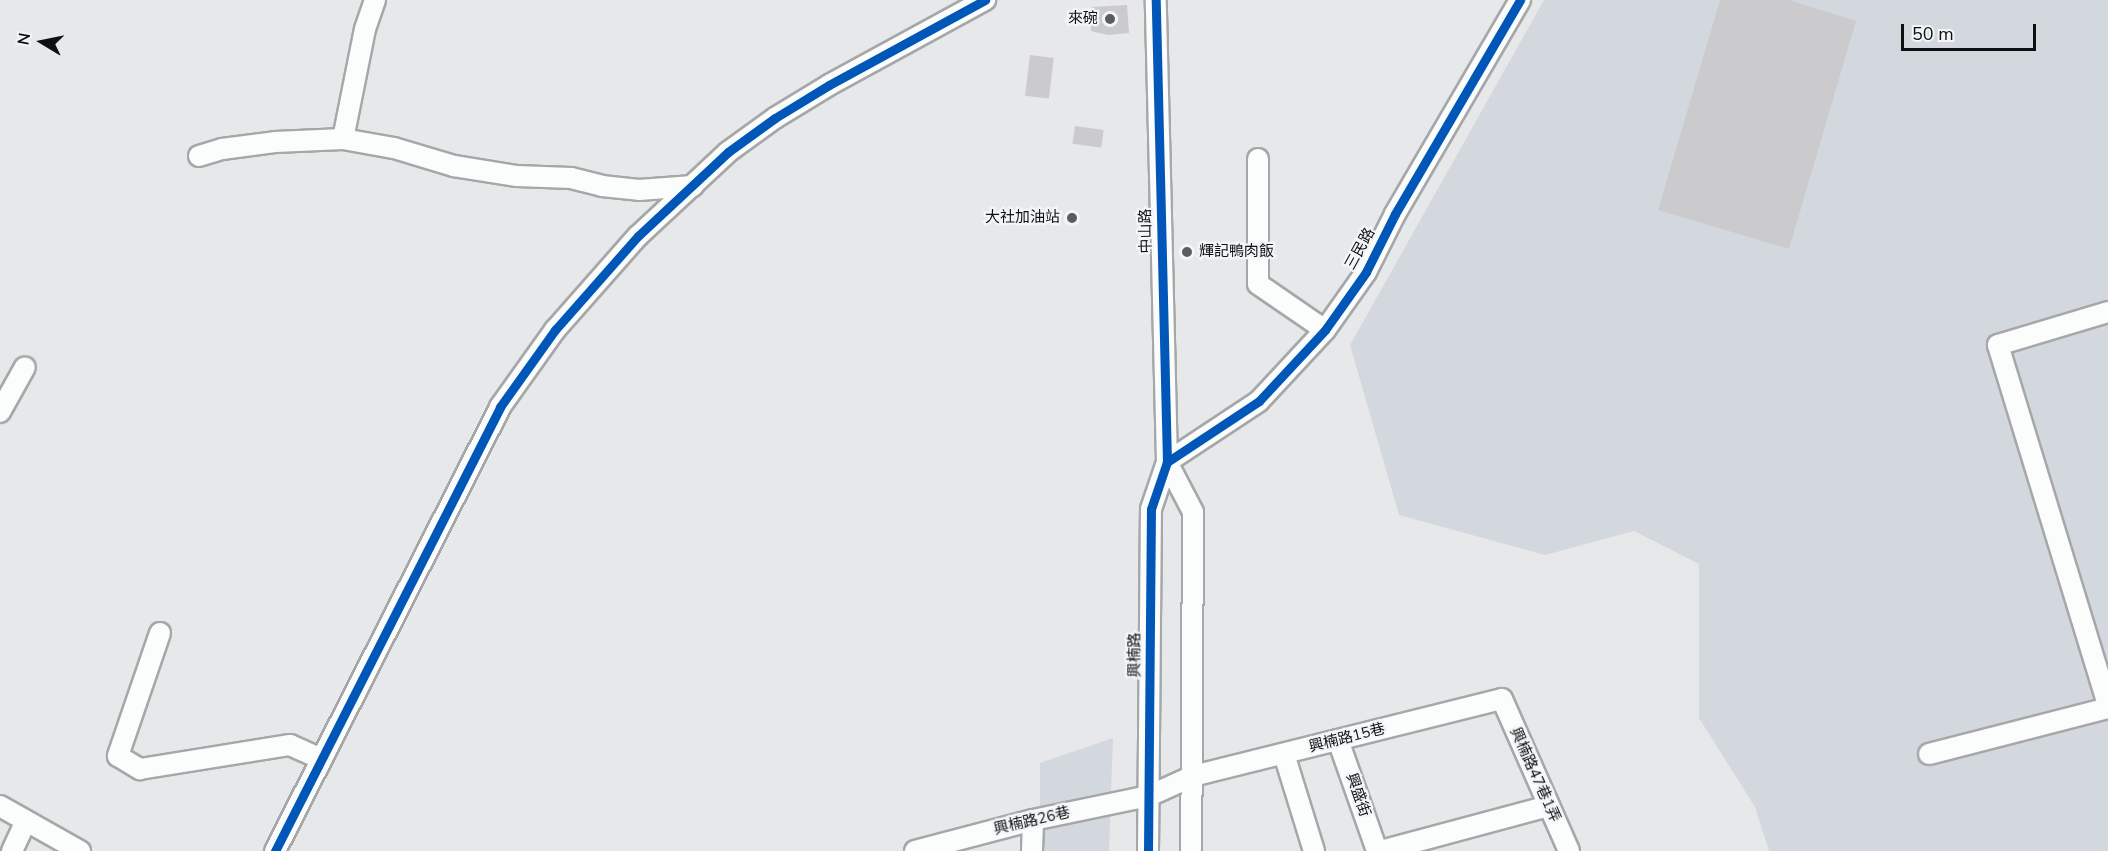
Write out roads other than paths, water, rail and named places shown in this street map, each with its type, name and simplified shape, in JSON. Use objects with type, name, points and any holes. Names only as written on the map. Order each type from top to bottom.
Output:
[{"type":"street","points":[[343,139],[363,39],[375,0]]},
{"type":"street","points":[[275,851],[500,407],[570,312],[638,236],[728,152],[775,118],[880,56],[985,0]]},
{"type":"street","name":"中山路","points":[[1156,0],[1167,462]]},
{"type":"street","name":"三民路","points":[[1167,462],[1259,401],[1325,330],[1366,272],[1395,214],[1520,0]]},
{"type":"street","points":[[200,156],[222,149],[275,142],[343,139],[394,147],[454,166],[517,176],[571,178],[603,186],[639,190],[693,186]]},
{"type":"street","points":[[1258,159],[1258,284],[1325,330]]},
{"type":"street","points":[[1929,754],[2108,706],[1998,345],[2108,312]]},
{"type":"street","points":[[0,412],[25,367]]},
{"type":"street","points":[[1167,462],[1192,512],[1191,851]]},
{"type":"street","name":"興楠路","points":[[1148,851],[1151,509],[1167,462]]},
{"type":"street","points":[[160,633],[118,756],[140,769],[290,745],[321,759]]},
{"type":"street","name":"興楠路15巷","points":[[1193,776],[1502,699]]},
{"type":"street","name":"興楠路47巷1弄","points":[[1502,699],[1569,851]]},
{"type":"street","name":"興盛街","points":[[1338,740],[1379,851]]},
{"type":"street","points":[[1284,754],[1314,851]]},
{"type":"street","name":"興楠路26巷","points":[[915,851],[1033,820],[1149,796],[1193,776]]},
{"type":"street","points":[[0,806],[80,851]]},
{"type":"street","points":[[1379,851],[1549,806]]},
{"type":"street","points":[[1032,851],[1033,820]]},
{"type":"street","points":[[12,851],[26,821]]},
{"type":"place","name":"來碗","points":[[1110,19]]},
{"type":"place","name":"大社加油站","points":[[1072,218]]},
{"type":"place","name":"輝記鴨肉飯","points":[[1187,252]]}]
